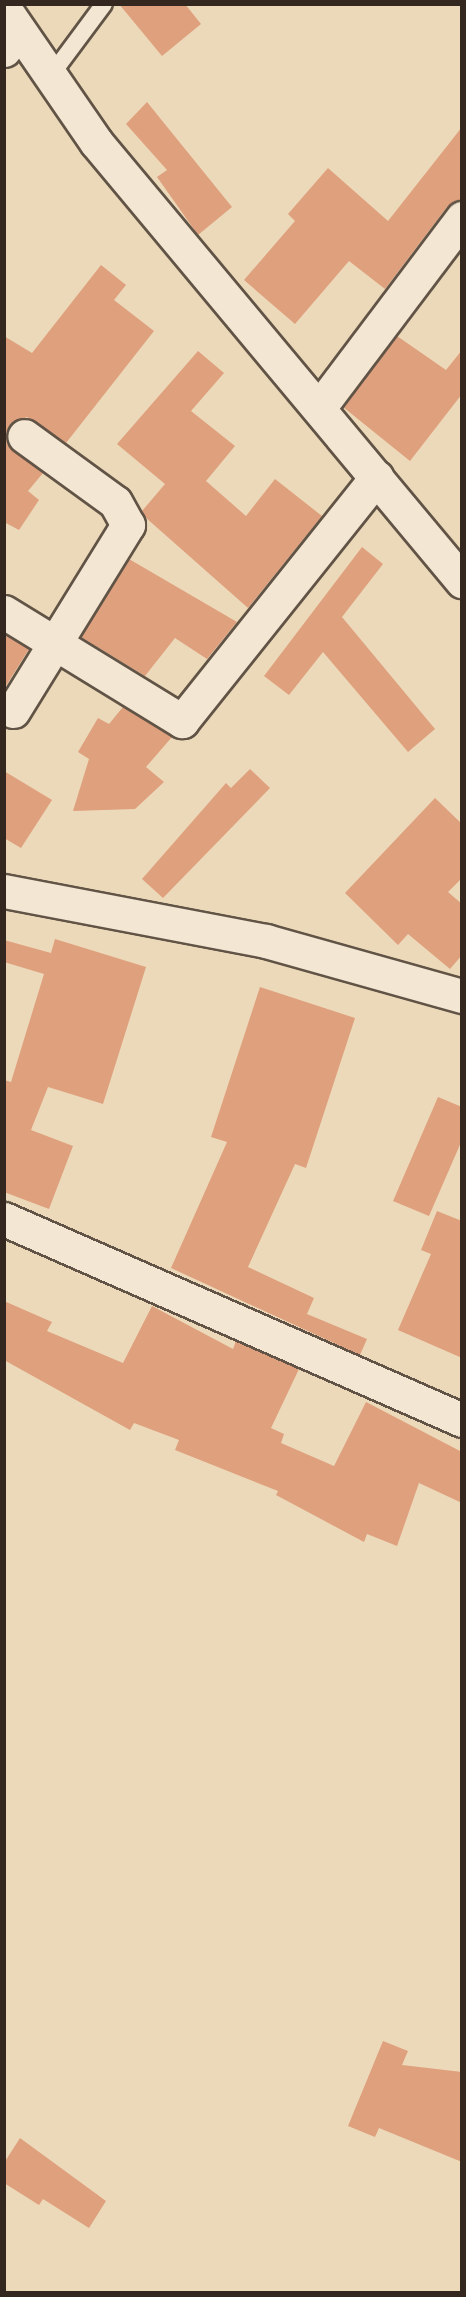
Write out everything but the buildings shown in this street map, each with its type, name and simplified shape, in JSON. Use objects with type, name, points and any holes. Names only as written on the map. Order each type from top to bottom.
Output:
[{"type":"street","points":[[9,30],[149,208],[462,581]]},
{"type":"street","points":[[319,408],[462,218]]},
{"type":"street","points":[[13,711],[128,525],[115,502],[24,436]]},
{"type":"street","points":[[4,612],[182,721],[377,477]]},
{"type":"street","points":[[4,891],[266,941],[462,996]]},
{"type":"street","points":[[4,1219],[462,1420]]},
{"type":"lane","points":[[49,78],[104,4]]}]
